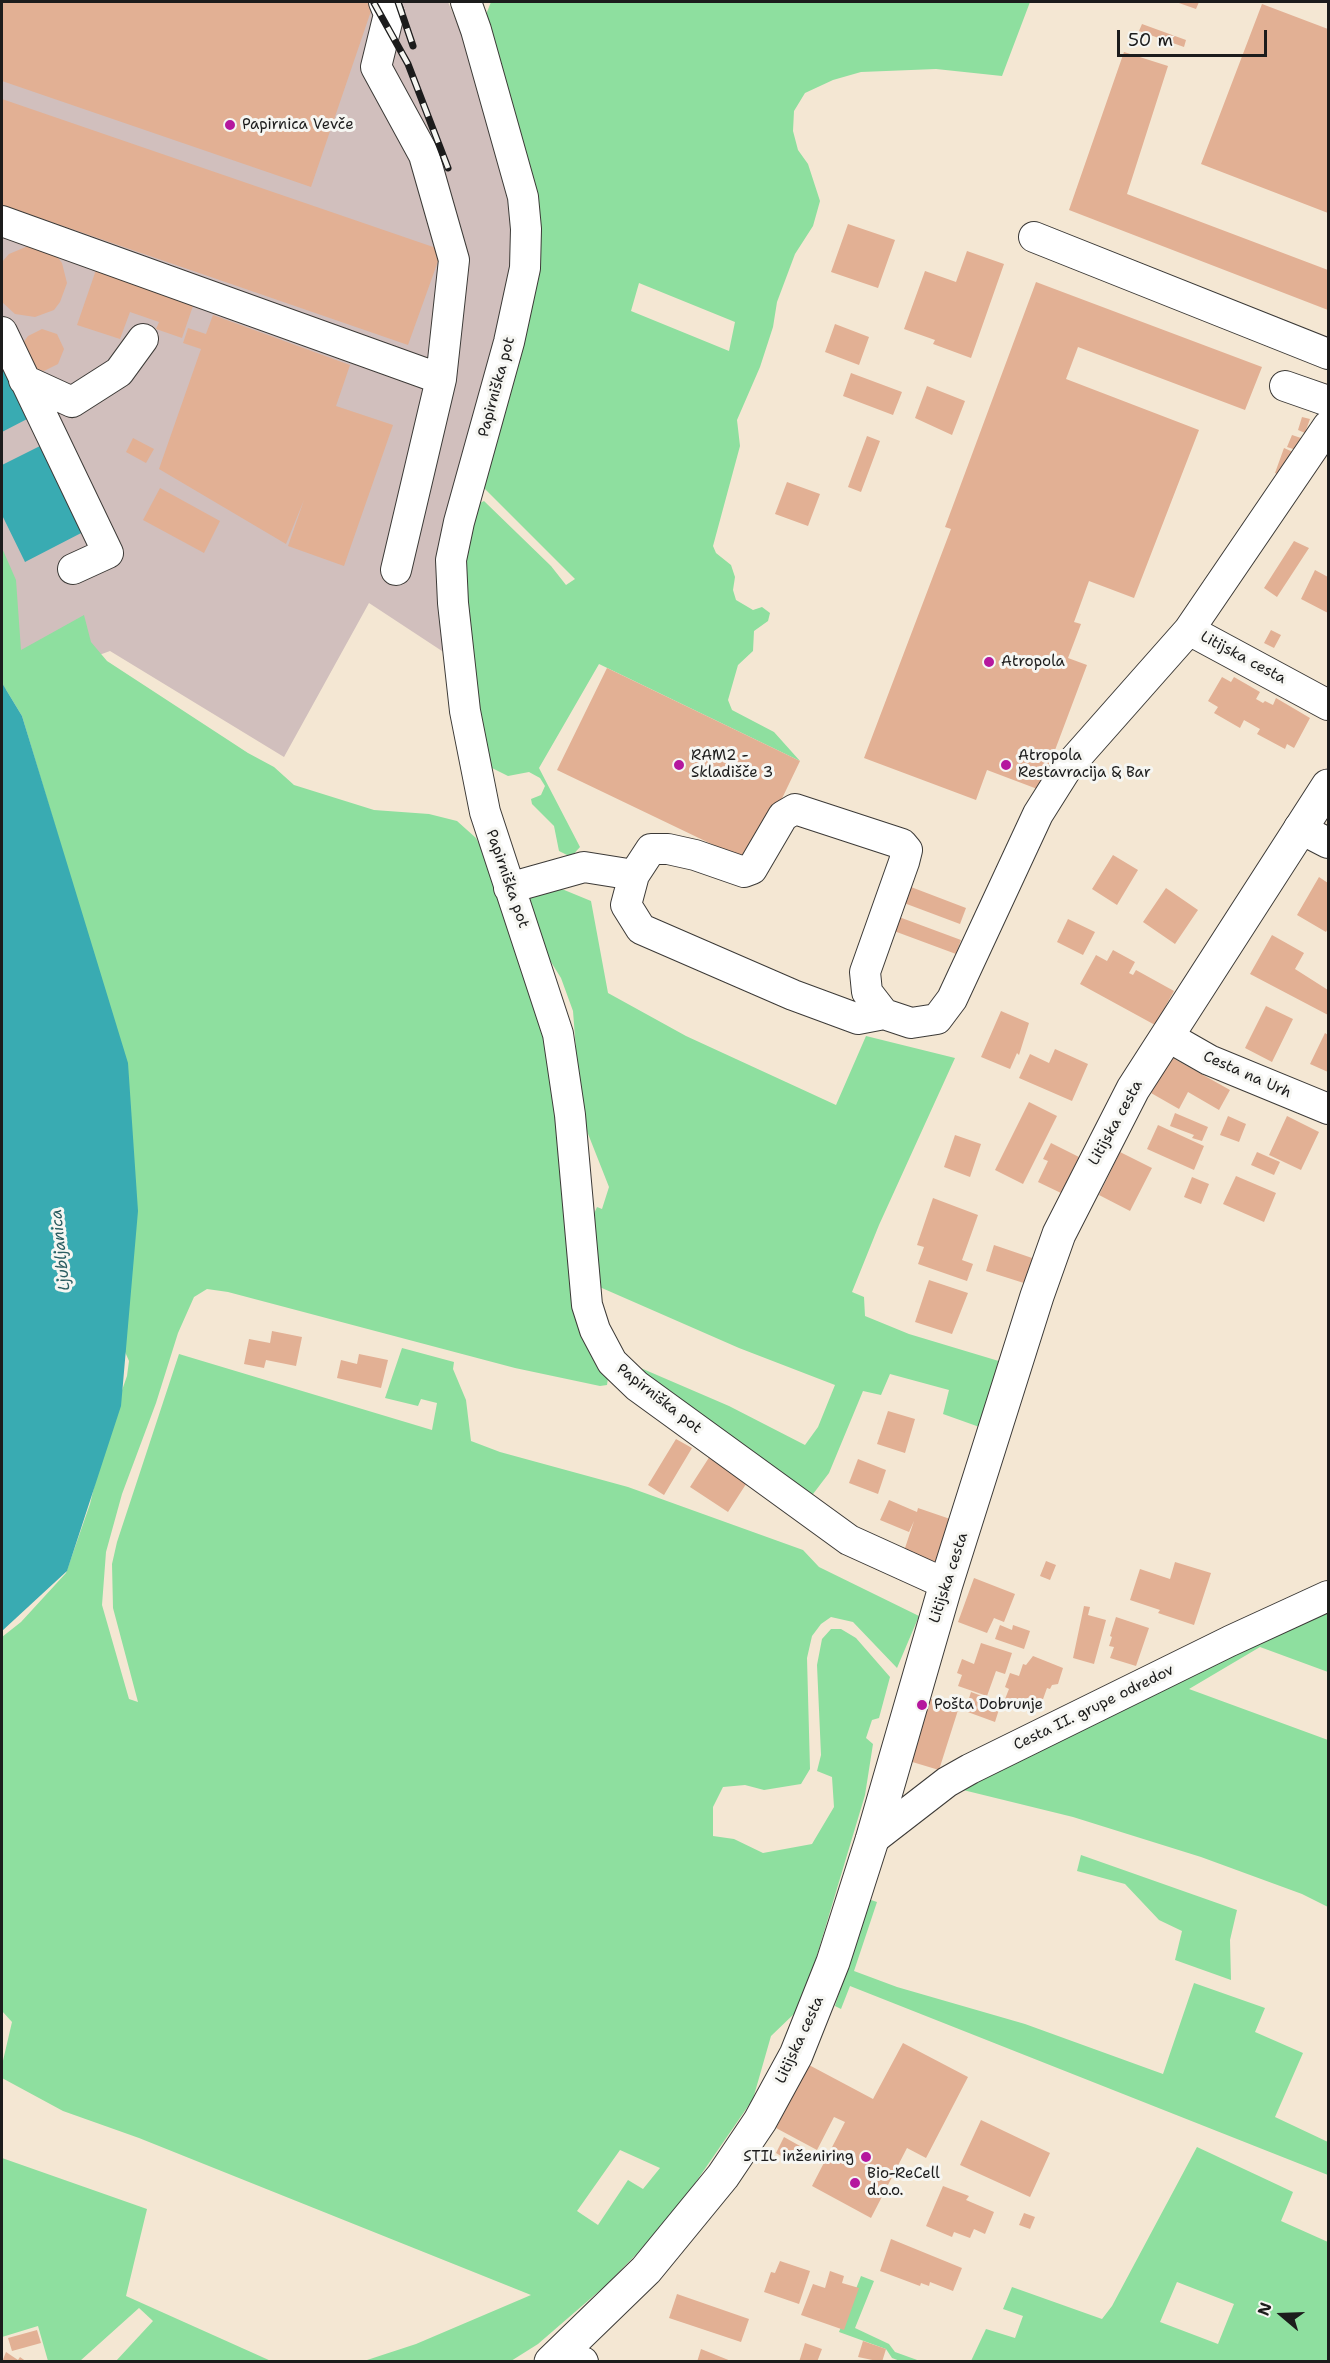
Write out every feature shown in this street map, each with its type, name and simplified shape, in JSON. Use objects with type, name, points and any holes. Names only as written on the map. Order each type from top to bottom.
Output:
[{"type":"main road","name":"Litijska cesta","points":[[565,2359],[646,2270],[723,2176],[760,2121],[796,2055],[816,2010],[872,1840],[946,1584],[1059,1234],[1133,1089],[1299,828],[1329,786]]},
{"type":"street","points":[[384,2],[388,14],[376,67],[424,155],[454,260],[441,379],[396,570]]},
{"type":"street","name":"Papirniška pot","points":[[465,2],[515,165],[526,229],[525,268],[509,342],[459,522],[451,560],[453,603],[465,711],[485,812],[558,1034],[570,1115],[587,1305],[612,1362],[637,1386],[849,1540],[946,1584]]},
{"type":"street","points":[[2,221],[441,379]]},
{"type":"street","points":[[1034,237],[1329,354]]},
{"type":"street","points":[[2,332],[108,553],[73,569]]},
{"type":"street","points":[[24,380],[72,402],[119,372],[143,339]]},
{"type":"street","points":[[1285,386],[1329,401]]},
{"type":"street","points":[[884,1014],[867,992],[865,972],[904,862],[907,850],[903,844],[795,809],[783,816],[752,869],[744,872],[695,855],[651,849],[634,875],[626,905],[641,929],[793,995],[858,1019],[884,1014],[911,1023],[937,1019],[952,999],[1038,814],[1067,768],[1189,630],[1329,426]]},
{"type":"street","name":"Litijska cesta","points":[[1189,630],[1329,705]]},
{"type":"street","points":[[1299,828],[1329,843]]},
{"type":"street","points":[[509,888],[584,867],[634,875]]},
{"type":"street","name":"Cesta na Urh","points":[[1167,1036],[1209,1060],[1329,1109]]},
{"type":"street","name":"Cesta II. grupe odredov","points":[[872,1840],[947,1782],[970,1768],[1230,1641],[1329,1596]]},
{"type":"shaded area","points":[[2,2],[448,2],[463,37],[516,211],[515,267],[464,474],[436,556],[445,653],[369,603],[284,757],[110,651],[4,690],[2,683]]},
{"type":"green space","points":[[491,2],[1030,2],[1002,76],[936,69],[861,72],[833,80],[805,93],[794,111],[793,131],[798,150],[808,164],[820,201],[813,226],[795,254],[777,302],[773,327],[760,367],[737,420],[740,446],[713,546],[716,553],[731,565],[735,577],[733,590],[736,600],[753,610],[762,607],[770,613],[768,621],[754,631],[753,651],[738,665],[728,700],[732,710],[774,732],[800,761],[599,664],[539,768],[580,847],[571,857],[559,851],[554,826],[532,804],[531,799],[541,795],[545,786],[540,778],[529,772],[508,776],[492,768],[487,755],[483,743],[462,566],[476,505],[484,501],[551,566],[566,585],[575,579],[480,484],[533,290],[486,36],[487,12]],"holes":[[[639,283],[735,322],[729,351],[631,311]]]},
{"type":"green space","points":[[2,548],[16,580],[21,650],[84,615],[91,642],[107,661],[248,753],[274,767],[294,785],[374,810],[429,814],[457,821],[476,838],[491,867],[547,1046],[608,1378],[607,1385],[600,1386],[515,1368],[228,1292],[207,1289],[194,1297],[178,1333],[156,1403],[122,1494],[106,1552],[102,1605],[129,1699],[138,1702],[113,1608],[112,1564],[117,1542],[179,1354],[432,1430],[437,1403],[421,1399],[418,1406],[385,1398],[402,1348],[454,1362],[453,1369],[466,1400],[471,1441],[500,1452],[628,1487],[803,1550],[819,1567],[919,1616],[897,1668],[853,1622],[831,1617],[821,1624],[812,1636],[807,1658],[810,1769],[801,1784],[764,1790],[745,1785],[723,1787],[713,1807],[713,1836],[734,1839],[763,1853],[812,1844],[834,1807],[832,1777],[817,1771],[821,1755],[817,1665],[822,1639],[831,1629],[841,1629],[856,1638],[890,1677],[879,1718],[872,1720],[866,1738],[873,1744],[865,1795],[806,1992],[796,2012],[771,2036],[753,2099],[669,2221],[605,2286],[538,2344],[511,2361],[364,2361],[416,2344],[531,2295],[139,2138],[63,2111],[2,2078],[2,2065],[12,2022],[2,2011],[2,1637],[21,1622],[66,1573],[90,1504],[107,1433],[127,1376],[129,1361],[119,1338],[79,931],[70,876],[22,716],[2,683]],"holes":[[[620,2150],[660,2168],[643,2189],[628,2180],[598,2225],[577,2211]]]},
{"type":"green space","points":[[557,887],[591,901],[608,993],[686,1036],[836,1105],[866,1036],[955,1058],[879,1225],[852,1292],[864,1297],[865,1316],[909,1334],[1002,1362],[985,1429],[943,1414],[949,1390],[890,1374],[881,1395],[863,1391],[829,1473],[810,1498],[636,1366],[729,1406],[805,1445],[818,1427],[835,1385],[739,1348],[595,1285],[593,1216],[597,1207],[602,1209],[609,1187],[581,1116],[573,1011],[561,978],[541,946],[526,894]]},
{"type":"green space","points":[[1328,1606],[1328,1672],[1260,1647],[1189,1689],[1328,1740],[1328,1907],[1302,1894],[1201,1857],[1073,1817],[959,1789]]},
{"type":"green space","points":[[1081,1855],[1237,1910],[1230,1940],[1231,1980],[1175,1960],[1182,1931],[1159,1920],[1125,1884],[1077,1871]]},
{"type":"green space","points":[[868,1899],[877,1902],[854,1971],[897,1987],[1025,2024],[1163,2074],[1194,1983],[1265,2008],[1255,2032],[1303,2053],[1275,2117],[1328,2142],[1328,2175],[850,1986],[841,2009],[835,2006]]},
{"type":"green space","points":[[1197,2147],[1293,2192],[1281,2221],[1328,2242],[1328,2361],[971,2361],[986,2329],[1015,2338],[1023,2316],[1003,2309],[1012,2287],[1102,2319],[1112,2306]],"holes":[[[1177,2282],[1234,2304],[1218,2344],[1160,2322]]]},
{"type":"green space","points":[[2,2158],[147,2209],[126,2296],[271,2361],[116,2361],[153,2321],[139,2308],[80,2361],[48,2361],[38,2326],[2,2337]]},
{"type":"green space","points":[[861,2276],[874,2281],[855,2328],[889,2344],[895,2352],[920,2361],[900,2361],[892,2358],[886,2349],[839,2332]]},
{"type":"water","points":[[2,362],[29,418],[2,432]]},
{"type":"water","points":[[42,445],[85,531],[25,562],[2,515],[2,465]]},
{"type":"water","name":"Ljubljanica","points":[[2,683],[22,716],[128,1063],[138,1211],[121,1406],[67,1571],[2,1631]]},
{"type":"building","name":"Papirnica Vevče","points":[[2,2],[376,2],[369,8],[371,11],[311,187],[2,81]]},
{"type":"building","points":[[1176,2],[1199,2],[1196,9]]},
{"type":"building","points":[[1262,4],[1328,29],[1328,213],[1201,164]]},
{"type":"building","points":[[1142,24],[1186,40],[1184,47],[1139,31]]},
{"type":"building","points":[[1124,52],[1168,66],[1127,194],[1328,270],[1328,310],[1069,210]]},
{"type":"building","name":"Papirnica Vevče","points":[[2,99],[442,250],[408,345],[2,205]]},
{"type":"building","points":[[848,224],[895,240],[878,288],[831,272]]},
{"type":"building","points":[[28,246],[56,255],[62,263],[67,283],[60,302],[54,310],[35,317],[15,314],[2,302],[2,262],[9,254]]},
{"type":"building","points":[[967,251],[1004,264],[971,358],[933,344],[935,340],[904,329],[925,271],[956,282]]},
{"type":"building","points":[[97,267],[195,300],[182,338],[156,329],[159,322],[130,312],[120,339],[77,325]]},
{"type":"building","points":[[1036,282],[1262,367],[1245,410],[1078,347],[1066,379],[1199,430],[1134,598],[1089,581],[1074,622],[1081,624],[1068,658],[1087,665],[1040,790],[987,770],[976,800],[864,758],[951,529],[945,527]]},
{"type":"building","points":[[213,315],[350,365],[336,406],[393,425],[344,566],[288,546],[304,500],[286,544],[159,469],[201,349],[183,343],[188,328],[206,334]]},
{"type":"building","points":[[835,324],[869,337],[859,365],[825,352]]},
{"type":"building","points":[[42,329],[57,334],[64,349],[58,364],[44,371],[36,369],[23,343],[28,336]]},
{"type":"building","points":[[851,373],[902,392],[893,415],[843,396]]},
{"type":"building","points":[[927,386],[965,401],[952,435],[915,418]]},
{"type":"building","points":[[1302,417],[1310,419],[1305,433],[1298,430]]},
{"type":"building","points":[[1292,435],[1304,439],[1299,451],[1287,447]]},
{"type":"building","points":[[867,436],[880,441],[861,492],[848,487]]},
{"type":"building","points":[[133,438],[154,449],[146,463],[126,452]]},
{"type":"building","points":[[1284,448],[1293,452],[1284,477],[1275,473]]},
{"type":"building","points":[[787,482],[820,494],[808,526],[775,514]]},
{"type":"building","points":[[160,488],[220,521],[204,553],[143,520]]},
{"type":"building","points":[[1294,541],[1309,548],[1277,597],[1264,588]]},
{"type":"building","points":[[1315,570],[1328,577],[1328,613],[1301,599]]},
{"type":"building","points":[[1271,630],[1281,635],[1274,648],[1264,643]]},
{"type":"building","name":"RAM2 - Skladišče 3","points":[[607,668],[800,761],[751,863],[557,770]]},
{"type":"building","points":[[1222,677],[1231,682],[1234,677],[1260,692],[1256,699],[1263,703],[1265,701],[1273,705],[1276,698],[1310,718],[1294,748],[1287,744],[1285,749],[1257,734],[1260,729],[1244,720],[1240,728],[1214,713],[1218,707],[1208,701]]},
{"type":"building","points":[[1113,855],[1138,870],[1117,905],[1092,889]]},
{"type":"building","points":[[1319,877],[1328,883],[1328,928],[1326,932],[1297,915]]},
{"type":"building","points":[[911,887],[966,908],[960,924],[904,903]]},
{"type":"building","points":[[1166,888],[1198,910],[1175,944],[1143,922]]},
{"type":"building","points":[[899,917],[961,940],[956,954],[894,931]]},
{"type":"building","points":[[1068,919],[1095,932],[1083,955],[1057,942]]},
{"type":"building","points":[[1272,935],[1304,953],[1295,969],[1328,990],[1328,1015],[1250,974]]},
{"type":"building","points":[[1113,950],[1135,962],[1129,973],[1133,975],[1136,970],[1174,991],[1155,1025],[1080,984],[1096,955],[1107,961]]},
{"type":"building","points":[[1266,1006],[1293,1019],[1272,1062],[1245,1048]]},
{"type":"building","points":[[1001,1011],[1029,1023],[1019,1055],[1017,1053],[1010,1069],[981,1057]]},
{"type":"building","points":[[1325,1033],[1328,1035],[1328,1072],[1310,1064]]},
{"type":"building","points":[[1055,1049],[1088,1064],[1072,1101],[1019,1078],[1030,1054],[1049,1063]]},
{"type":"building","points":[[1171,1057],[1230,1090],[1219,1110],[1188,1092],[1179,1109],[1151,1093]]},
{"type":"building","points":[[1029,1102],[1057,1116],[1023,1184],[995,1170]]},
{"type":"building","points":[[1175,1113],[1208,1127],[1202,1141],[1192,1138],[1194,1135],[1170,1126]]},
{"type":"building","points":[[1228,1116],[1246,1124],[1239,1142],[1220,1135]]},
{"type":"building","points":[[1287,1116],[1319,1132],[1301,1170],[1269,1155]]},
{"type":"building","points":[[1158,1125],[1204,1146],[1194,1170],[1147,1149]]},
{"type":"building","points":[[955,1135],[981,1144],[970,1177],[944,1167]]},
{"type":"building","points":[[1051,1143],[1079,1157],[1061,1193],[1038,1182],[1048,1161],[1043,1159]]},
{"type":"building","points":[[1120,1152],[1152,1168],[1130,1211],[1099,1195]]},
{"type":"building","points":[[1257,1152],[1280,1162],[1274,1175],[1251,1165]]},
{"type":"building","points":[[1236,1176],[1276,1193],[1264,1222],[1223,1204]]},
{"type":"building","points":[[1192,1177],[1209,1184],[1201,1204],[1184,1197]]},
{"type":"building","points":[[933,1198],[978,1215],[962,1260],[973,1264],[967,1281],[918,1264],[924,1247],[917,1245]]},
{"type":"building","points":[[994,1245],[1035,1259],[1027,1284],[986,1271]]},
{"type":"building","points":[[929,1280],[968,1293],[952,1334],[915,1322]]},
{"type":"building","points":[[272,1331],[302,1337],[296,1366],[266,1360],[264,1368],[244,1364],[249,1339],[270,1343]]},
{"type":"building","points":[[359,1354],[388,1360],[381,1388],[337,1378],[341,1360],[357,1364]]},
{"type":"building","points":[[888,1411],[915,1419],[905,1453],[877,1444]]},
{"type":"building","points":[[676,1439],[692,1448],[664,1495],[648,1485]]},
{"type":"building","points":[[710,1456],[748,1481],[728,1512],[690,1487]]},
{"type":"building","points":[[858,1459],[886,1470],[878,1494],[849,1483]]},
{"type":"building","points":[[889,1500],[917,1512],[918,1508],[956,1521],[941,1564],[904,1551],[914,1521],[909,1532],[880,1520]]},
{"type":"building","points":[[1046,1561],[1056,1565],[1050,1580],[1040,1576]]},
{"type":"building","points":[[1175,1562],[1211,1573],[1194,1625],[1158,1613],[1160,1610],[1130,1600],[1140,1569],[1170,1579]]},
{"type":"building","points":[[974,1578],[1015,1594],[1004,1622],[994,1618],[987,1633],[958,1622]]},
{"type":"building","points":[[1084,1606],[1090,1607],[1088,1615],[1106,1620],[1094,1664],[1073,1658]]},
{"type":"building","points":[[1116,1617],[1149,1628],[1136,1666],[1110,1658],[1114,1647],[1109,1646],[1112,1637],[1110,1636]]},
{"type":"building","points":[[1000,1625],[1012,1630],[1013,1625],[1030,1631],[1024,1649],[995,1639]]},
{"type":"building","points":[[981,1643],[1012,1653],[1005,1674],[996,1671],[987,1696],[958,1686],[962,1675],[957,1673],[962,1659],[974,1664]]},
{"type":"building","points":[[1033,1656],[1063,1668],[1058,1684],[1052,1685],[1050,1689],[1047,1688],[1042,1702],[1036,1702],[1034,1708],[1005,1699],[1009,1689],[1005,1687],[1010,1673],[1019,1676],[1023,1664],[1026,1665]]},
{"type":"building","points":[[971,1692],[1001,1703],[995,1722],[965,1711]]},
{"type":"building","points":[[928,1698],[959,1707],[939,1770],[909,1761]]},
{"type":"building","points":[[903,2043],[968,2077],[926,2158],[907,2148],[871,2218],[812,2186],[845,2122],[834,2117],[817,2150],[776,2128],[809,2065],[873,2099]]},
{"type":"building","points":[[981,2120],[1050,2153],[1030,2197],[960,2165]]},
{"type":"building","points":[[784,2137],[800,2146],[791,2162],[776,2153]]},
{"type":"building","points":[[943,2186],[969,2196],[966,2200],[994,2212],[985,2234],[974,2229],[970,2238],[954,2232],[952,2237],[926,2226]]},
{"type":"building","points":[[1024,2213],[1035,2217],[1030,2229],[1019,2225]]},
{"type":"building","points":[[891,2239],[962,2268],[953,2291],[930,2282],[929,2286],[921,2283],[920,2286],[880,2271]]},
{"type":"building","points":[[780,2261],[810,2271],[799,2304],[764,2292],[771,2272],[775,2273]]},
{"type":"building","points":[[830,2271],[844,2276],[842,2283],[859,2288],[844,2330],[801,2315],[813,2284],[825,2288]]},
{"type":"building","points":[[677,2294],[749,2319],[741,2342],[669,2318]]},
{"type":"building","points":[[37,2330],[41,2343],[12,2351],[8,2338]]},
{"type":"building","points":[[863,2341],[886,2349],[882,2362],[858,2357]]},
{"type":"building","points":[[805,2343],[822,2349],[817,2362],[799,2362]]},
{"type":"building","points":[[701,2349],[731,2361],[731,2362],[697,2362]]},
{"type":"building","points":[[6,2352],[18,2360],[20,2357],[27,2362],[2,2362]]},
{"type":"railway","points":[[398,2],[413,46]]},
{"type":"railway","points":[[374,3],[408,64],[448,168]]},
{"type":"place","name":"Papirnica Vevče","points":[[230,125]]},
{"type":"place","name":"Atropola","points":[[989,662]]},
{"type":"place","name":"RAM2 - Skladišče 3","points":[[679,765]]},
{"type":"place","name":"Atropola Restavracija & Bar","points":[[1006,765]]},
{"type":"place","name":"Pošta Dobrunje","points":[[922,1705]]},
{"type":"place","name":"STIL inženiring","points":[[866,2157]]},
{"type":"place","name":"Bio-ReCell d.o.o.","points":[[855,2183]]}]
